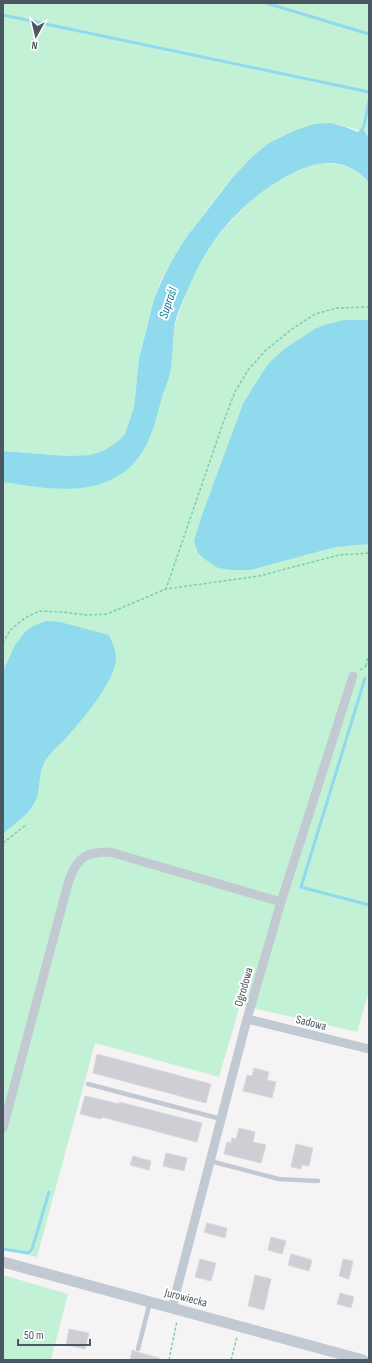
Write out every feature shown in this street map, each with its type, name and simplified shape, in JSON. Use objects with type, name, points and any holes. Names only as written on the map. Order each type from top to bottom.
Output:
[{"type":"street","name":"Ogrodowa","points":[[176,1309],[210,1161],[247,1019],[281,902],[353,676]]},
{"type":"street","points":[[3,1128],[69,880],[74,868],[82,858],[95,852],[110,852],[281,902]]},
{"type":"street","name":"Sadowa","points":[[247,1019],[369,1049]]},
{"type":"street","name":"Jurowiecka","points":[[3,1262],[363,1360]]},
{"type":"lane","points":[[88,1084],[221,1119]]},
{"type":"lane","points":[[210,1161],[279,1179],[318,1181]]},
{"type":"lane","points":[[138,1349],[150,1302]]},
{"type":"path","points":[[166,589],[235,392],[248,370],[266,350],[292,329],[315,314],[337,308],[369,307]]},
{"type":"path","points":[[3,643],[10,630],[25,618],[39,611],[87,615],[107,614],[166,589],[259,576],[339,555],[369,553]]},
{"type":"path","points":[[366,666],[369,653]]},
{"type":"path","points":[[3,843],[27,824]]},
{"type":"path","points":[[169,1360],[176,1309]]},
{"type":"path","points":[[231,1360],[240,1326]]},
{"type":"green space","points":[[3,3],[369,3],[369,138],[363,131],[331,123],[267,144],[233,177],[188,235],[161,280],[146,329],[136,384],[134,407],[125,434],[116,444],[105,450],[90,455],[67,456],[3,451]]},
{"type":"green space","points":[[319,163],[340,165],[353,169],[364,177],[369,183],[369,991],[357,1032],[240,1005],[219,1077],[95,1043],[37,1257],[3,1249],[3,480],[139,457],[178,317],[191,281],[204,256],[222,231],[244,207],[268,187],[280,179]]},
{"type":"green space","points":[[3,1275],[68,1294],[51,1360],[3,1360]]},
{"type":"water","name":"Supraśl","points":[[331,123],[358,132],[365,123],[364,131],[369,138],[369,183],[357,171],[350,167],[334,163],[310,166],[296,171],[268,188],[242,208],[231,220],[208,249],[179,310],[174,329],[170,374],[151,435],[137,460],[116,477],[101,484],[85,487],[69,489],[36,487],[3,482],[3,451],[67,456],[90,455],[105,450],[116,443],[125,434],[134,407],[139,359],[154,299],[174,257],[188,235],[233,177],[267,144],[296,130],[315,124]]},
{"type":"water","points":[[344,320],[369,320],[369,544],[335,547],[250,570],[218,568],[198,553],[194,541],[202,515],[243,404],[269,363],[287,347],[315,329]]},
{"type":"water","points":[[46,621],[60,622],[109,635],[114,646],[116,658],[110,678],[104,690],[79,723],[44,763],[40,774],[38,793],[33,806],[3,834],[3,671],[15,645],[25,632],[33,626]]},
{"type":"building","points":[[97,1054],[211,1084],[206,1103],[93,1073]]},
{"type":"building","points":[[254,1068],[269,1072],[267,1080],[276,1082],[272,1098],[243,1091],[247,1075],[252,1076]]},
{"type":"building","points":[[85,1096],[119,1104],[119,1102],[202,1123],[197,1142],[102,1117],[101,1119],[80,1114]]},
{"type":"building","points":[[239,1128],[255,1132],[253,1142],[266,1145],[261,1163],[224,1154],[227,1142],[231,1143],[232,1138],[236,1139]]},
{"type":"building","points":[[296,1144],[313,1148],[309,1166],[302,1165],[301,1169],[291,1167]]},
{"type":"building","points":[[166,1153],[187,1158],[184,1171],[163,1166]]},
{"type":"building","points":[[133,1156],[151,1161],[149,1170],[130,1165]]},
{"type":"building","points":[[207,1223],[227,1228],[225,1238],[204,1232]]},
{"type":"building","points":[[271,1237],[286,1241],[282,1254],[268,1250]]},
{"type":"building","points":[[291,1254],[312,1260],[309,1271],[288,1265]]},
{"type":"building","points":[[200,1259],[216,1263],[211,1281],[195,1277]]},
{"type":"building","points":[[343,1259],[353,1261],[349,1279],[339,1276]]},
{"type":"building","points":[[255,1275],[271,1279],[264,1310],[248,1306]]},
{"type":"building","points":[[340,1293],[354,1297],[351,1308],[337,1304]]},
{"type":"building","points":[[69,1329],[89,1333],[85,1349],[66,1345]]},
{"type":"building","points":[[132,1350],[159,1358],[159,1360],[130,1360]]},
{"type":"waterway","points":[[266,3],[369,34]]},
{"type":"waterway","points":[[3,15],[369,92]]},
{"type":"waterway","points":[[364,126],[369,101]]},
{"type":"waterway","points":[[365,678],[301,887],[369,905]]},
{"type":"waterway","points":[[3,1249],[28,1253],[32,1249],[49,1192]]}]
